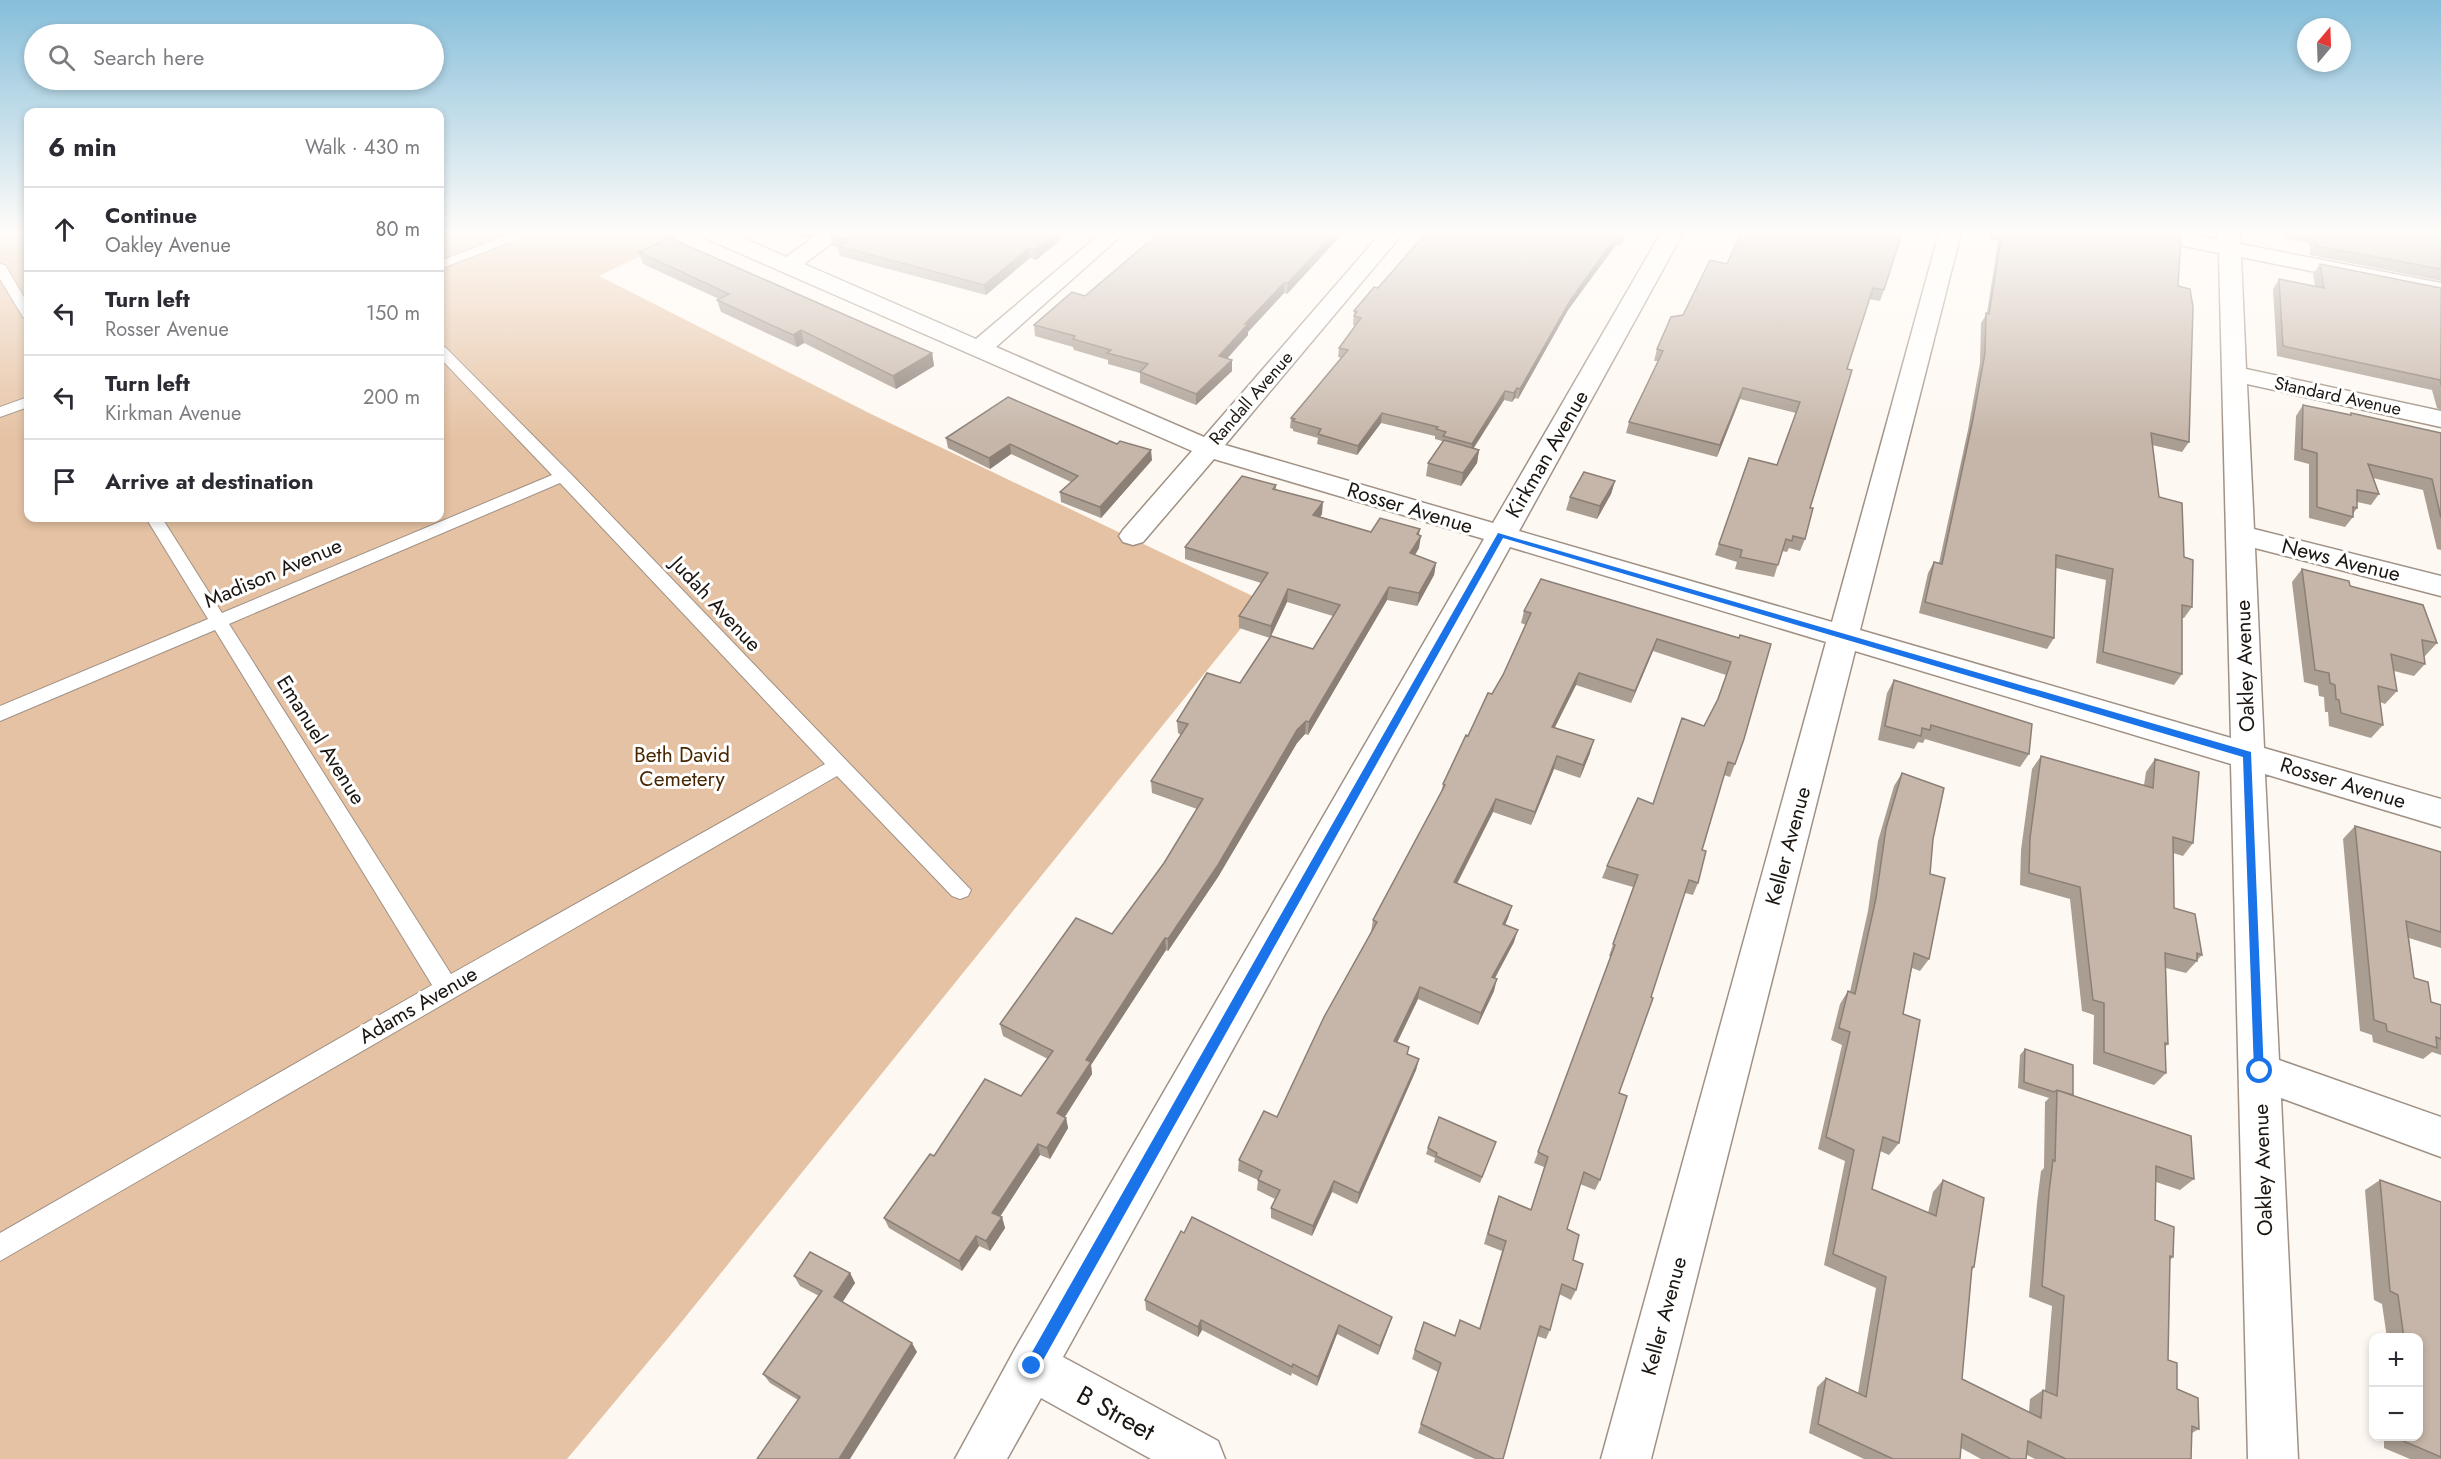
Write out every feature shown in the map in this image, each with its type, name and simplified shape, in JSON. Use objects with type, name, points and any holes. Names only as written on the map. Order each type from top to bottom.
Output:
[{"type":"street","name":"Rosser Avenue","points":[[870,301],[1207,448],[2441,813]]},
{"type":"street","points":[[979,349],[1035,301]]},
{"type":"street","name":"Randall Avenue","points":[[1133,536],[1334,301]]},
{"type":"street","name":"Kirkman Avenue","points":[[980,1459],[1633,301]]},
{"type":"street","name":"Keller Avenue","points":[[1626,1459],[1932,301]]},
{"type":"street","name":"Oakley Avenue","points":[[2232,301],[2273,1459]]},
{"type":"street","name":"Standard Avenue","points":[[2234,374],[2441,418]]},
{"type":"street","name":"News Avenue","points":[[2240,535],[2441,586]]},
{"type":"street","points":[[2260,1071],[2441,1137]]},
{"type":"street","name":"B Street","points":[[1032,1366],[1200,1459]]},
{"type":"lane","name":"Judah Avenue","points":[[444,354],[564,476],[838,766],[960,890]]},
{"type":"lane","points":[[0,412],[24,403]]},
{"type":"lane","name":"Madison Avenue","points":[[0,714],[564,476]]},
{"type":"lane","name":"Emanuel Avenue","points":[[156,522],[447,988]]},
{"type":"lane","name":"Adams Avenue","points":[[0,1248],[447,988],[838,766]]},
{"type":"green space","name":"Beth David Cemetery","points":[[0,301],[24,301],[24,522],[444,522],[444,301],[648,301],[871,414],[1263,601],[679,1325],[567,1459],[0,1459]]},
{"type":"building","points":[[719,301],[814,301],[932,353],[893,376],[801,330],[793,335]]},
{"type":"building","points":[[1062,301],[1267,301],[1219,356],[1232,360],[1196,394],[1140,372],[1148,364],[1107,353],[1111,350],[1073,339],[1075,336],[1034,325]]},
{"type":"building","points":[[1362,301],[1570,301],[1520,389],[1517,388],[1514,393],[1505,391],[1472,444],[1443,436],[1446,432],[1436,429],[1438,427],[1382,413],[1358,446],[1318,434],[1321,429],[1293,421],[1295,419],[1291,418],[1348,350],[1339,348],[1361,318],[1354,316],[1357,312],[1354,311]]},
{"type":"building","points":[[1690,301],[1869,301],[1847,369],[1852,370],[1810,508],[1813,508],[1805,539],[1793,536],[1792,541],[1786,539],[1778,565],[1740,557],[1742,550],[1719,544],[1749,458],[1777,465],[1800,402],[1743,388],[1720,445],[1629,422],[1663,351],[1657,349],[1671,317],[1683,315]]},
{"type":"building","points":[[1991,301],[2192,301],[2189,442],[2151,433],[2159,497],[2182,503],[2184,557],[2193,560],[2192,607],[2182,605],[2182,674],[2103,652],[2113,569],[2056,555],[2054,638],[1925,602],[1934,562],[1942,564],[1973,419],[1985,353],[1986,313],[1989,314]]},
{"type":"building","points":[[2280,301],[2441,301],[2441,385],[2440,380],[2283,346]]},
{"type":"building","points":[[1008,397],[1117,444],[1120,441],[1151,450],[1100,507],[1060,492],[1078,476],[1010,444],[989,458],[946,438]]},
{"type":"building","points":[[2303,405],[2441,433],[2441,518],[2432,479],[2368,464],[2379,494],[2357,490],[2357,508],[2353,507],[2353,517],[2317,507],[2317,453],[2302,449]]},
{"type":"building","points":[[1444,440],[1479,450],[1463,473],[1428,463]]},
{"type":"building","points":[[1584,472],[1615,481],[1600,506],[1570,497]]},
{"type":"building","points":[[1242,476],[1276,485],[1273,489],[1323,502],[1313,515],[1371,532],[1380,518],[1420,529],[1417,534],[1421,536],[1410,553],[1436,563],[1419,593],[1389,587],[1309,722],[1306,721],[1297,730],[1218,865],[1168,939],[1165,938],[1086,1060],[1091,1062],[1057,1113],[1066,1118],[1047,1148],[1038,1144],[992,1213],[1002,1217],[986,1241],[976,1236],[959,1261],[884,1218],[930,1154],[934,1156],[985,1079],[1021,1096],[1053,1051],[1000,1024],[1076,918],[1112,934],[1164,863],[1203,799],[1151,781],[1188,724],[1177,721],[1207,673],[1240,683],[1271,636],[1313,649],[1340,605],[1288,589],[1271,626],[1239,616],[1268,573],[1185,547]]},
{"type":"building","points":[[2302,569],[2349,581],[2350,586],[2423,605],[2437,643],[2422,640],[2425,664],[2391,654],[2397,691],[2378,686],[2383,725],[2341,713],[2339,700],[2336,699],[2335,685],[2330,683],[2329,673],[2315,670]]},
{"type":"building","points":[[1541,579],[1739,638],[1740,635],[1771,644],[1735,764],[1728,762],[1702,850],[1706,851],[1698,883],[1689,880],[1651,997],[1653,998],[1619,1093],[1627,1096],[1600,1180],[1584,1172],[1567,1229],[1579,1235],[1573,1260],[1583,1264],[1576,1290],[1562,1284],[1550,1330],[1540,1326],[1503,1459],[1495,1459],[1421,1424],[1441,1363],[1415,1350],[1424,1322],[1455,1336],[1460,1320],[1480,1329],[1506,1241],[1488,1234],[1499,1196],[1531,1210],[1548,1157],[1538,1152],[1615,945],[1613,944],[1638,875],[1607,866],[1638,798],[1653,804],[1682,718],[1704,726],[1718,699],[1731,662],[1657,639],[1635,691],[1579,673],[1552,727],[1594,740],[1583,765],[1557,756],[1535,812],[1496,799],[1454,882],[1512,906],[1503,924],[1518,930],[1492,977],[1497,979],[1481,1013],[1420,987],[1394,1041],[1409,1047],[1407,1054],[1419,1059],[1359,1193],[1334,1181],[1313,1226],[1271,1208],[1280,1190],[1258,1180],[1262,1171],[1239,1160],[1264,1111],[1277,1117],[1324,1017],[1377,922],[1373,920],[1445,785],[1443,784],[1466,735],[1468,736],[1488,693],[1492,694],[1503,675],[1531,613],[1524,611]]},
{"type":"building","points":[[1894,680],[2032,724],[2029,754],[1931,725],[1930,730],[1922,728],[1921,736],[1885,726]]},
{"type":"building","points":[[2041,756],[2153,788],[2155,759],[2199,772],[2193,843],[2173,837],[2174,908],[2195,914],[2202,955],[2197,953],[2197,961],[2165,953],[2168,1044],[2165,1043],[2166,1073],[2104,1052],[2104,1003],[2093,1000],[2080,887],[2029,873],[2030,838]]},
{"type":"building","points":[[1902,773],[1944,788],[1933,839],[1930,874],[1945,878],[1929,959],[1914,953],[1903,1014],[1920,1020],[1899,1143],[1883,1137],[1872,1189],[1936,1216],[1943,1180],[1984,1198],[1974,1267],[1972,1267],[1962,1379],[2041,1418],[2043,1390],[2057,1396],[2064,1296],[2042,1286],[2049,1192],[2053,1160],[2055,1161],[2057,1090],[2191,1136],[2194,1179],[2156,1166],[2155,1220],[2174,1227],[2173,1257],[2170,1256],[2168,1360],[2177,1363],[2177,1389],[2198,1398],[2199,1429],[2192,1426],[2191,1459],[2066,1459],[2028,1441],[2026,1459],[2011,1459],[1962,1434],[1960,1459],[1893,1459],[1818,1424],[1826,1378],[1866,1397],[1886,1277],[1833,1254],[1854,1150],[1826,1137],[1850,1032],[1839,1028],[1848,991],[1855,994],[1876,898],[1886,828]]},
{"type":"building","points":[[2355,826],[2441,852],[2441,932],[2406,921],[2414,978],[2428,982],[2431,1002],[2441,1005],[2441,1039],[2436,1037],[2437,1048],[2387,1031],[2386,1024],[2374,1020]]},
{"type":"building","points":[[2025,1049],[2073,1065],[2073,1095],[2057,1090],[2054,1092],[2024,1082]]},
{"type":"building","points":[[1439,1117],[1496,1142],[1482,1177],[1436,1156],[1437,1153],[1428,1148]]},
{"type":"building","points":[[2380,1180],[2441,1202],[2441,1457],[2403,1441],[2423,1441],[2423,1333],[2403,1333],[2398,1295],[2390,1291]]},
{"type":"building","points":[[1192,1217],[1392,1317],[1380,1346],[1339,1325],[1318,1377],[1293,1364],[1292,1367],[1201,1320],[1198,1327],[1145,1300],[1181,1231],[1184,1233]]},
{"type":"building","points":[[810,1252],[850,1273],[834,1297],[912,1343],[839,1459],[757,1459],[800,1397],[763,1374],[822,1291],[794,1276]]},
{"type":"route","points":[[1032,1366],[1501,535],[2248,755],[2260,1071]]}]
